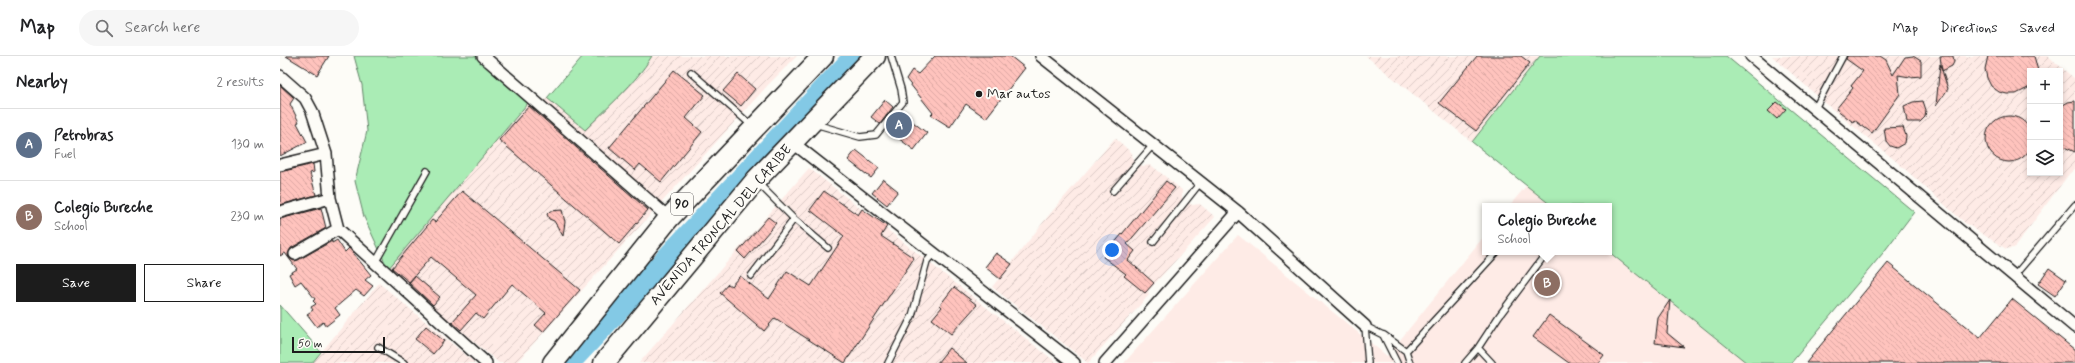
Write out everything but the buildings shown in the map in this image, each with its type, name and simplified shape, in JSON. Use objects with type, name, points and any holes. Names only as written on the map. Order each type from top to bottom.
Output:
[{"type":"highway","name":"90","points":[[553,363],[669,218],[823,56]]},
{"type":"highway","name":"AVENIDA TRONCAL DEL CARIBE","points":[[604,363],[756,180],[875,56]]},
{"type":"street","points":[[483,56],[669,218]]},
{"type":"street","points":[[1041,56],[1238,212],[1365,326]]},
{"type":"street","points":[[1752,56],[1814,110],[2075,327]]},
{"type":"street","points":[[280,76],[305,98],[312,111],[326,154],[330,198],[338,229],[486,363]]},
{"type":"street","points":[[792,142],[1074,363]]},
{"type":"street","points":[[280,165],[326,154]]},
{"type":"street","points":[[280,212],[330,198]]},
{"type":"street","points":[[1105,363],[1238,212]]},
{"type":"street","points":[[295,254],[338,229]]},
{"type":"lane","points":[[811,123],[860,137],[876,135],[903,102],[902,89],[891,56]]},
{"type":"lane","points":[[1814,110],[1844,56]]},
{"type":"lane","points":[[691,72],[755,128]]},
{"type":"lane","points":[[1113,191],[1153,145]]},
{"type":"lane","points":[[375,264],[427,171]]},
{"type":"lane","points":[[756,180],[794,219],[828,248]]},
{"type":"lane","points":[[1153,242],[1200,183]]},
{"type":"lane","points":[[2014,276],[2075,205]]},
{"type":"lane","points":[[751,276],[794,219]]},
{"type":"lane","points":[[888,363],[912,316],[927,261],[934,253]]},
{"type":"lane","points":[[1406,351],[1494,255]]},
{"type":"lane","points":[[1465,363],[1478,348],[1498,316],[1545,255]]},
{"type":"lane","points":[[1365,326],[1383,335],[1406,351],[1410,363]]},
{"type":"lane","points":[[1365,326],[1368,363]]},
{"type":"lane","points":[[1383,335],[1397,363]]},
{"type":"lane","points":[[378,347],[404,363]]},
{"type":"lane","points":[[1478,348],[1492,363]]},
{"type":"shaded area","points":[[652,56],[797,56],[768,85],[516,363],[499,363],[388,269],[533,97],[542,103],[547,98],[585,130],[626,88],[644,68]]},
{"type":"shaded area","points":[[1366,56],[1540,56],[1472,142]]},
{"type":"shaded area","points":[[1772,56],[2048,56],[2062,68],[2027,68],[2027,176],[2063,176],[2063,69],[2075,79],[2075,169],[2069,174],[2014,248],[2006,249],[1965,223],[1897,162],[1831,108]]},
{"type":"shaded area","points":[[1115,138],[1132,153],[1133,160],[1143,166],[1151,165],[1182,190],[1182,198],[1192,205],[1200,204],[1215,217],[1148,291],[1149,295],[1088,363],[992,287],[1049,215]]},
{"type":"shaded area","points":[[809,168],[1057,363],[639,363]]},
{"type":"shaded area","points":[[1527,185],[1549,203],[1512,203]]},
{"type":"shaded area","points":[[1238,235],[1387,356],[1482,239],[1482,255],[1612,255],[1612,253],[1747,363],[1124,363]]},
{"type":"shaded area","points":[[379,283],[475,363],[312,363]]},
{"type":"green space","points":[[354,56],[487,56],[533,97],[388,269],[364,217],[355,181],[367,131],[362,85]]},
{"type":"green space","points":[[583,56],[652,56],[629,86],[585,130],[547,98]]},
{"type":"green space","points":[[1540,56],[1726,56],[1914,212],[1883,253],[1791,363],[1747,363],[1612,254],[1612,203],[1548,203],[1472,142]]},
{"type":"green space","points":[[280,305],[321,352],[312,363],[280,363]]},
{"type":"waterway","points":[[569,363],[855,56]]},
{"type":"place","name":"Mar autos","points":[[979,94]]},
{"type":"place","name":"Petrobras","points":[[899,125]]},
{"type":"place","name":"Colegio Bureche","points":[[1547,283]]}]
